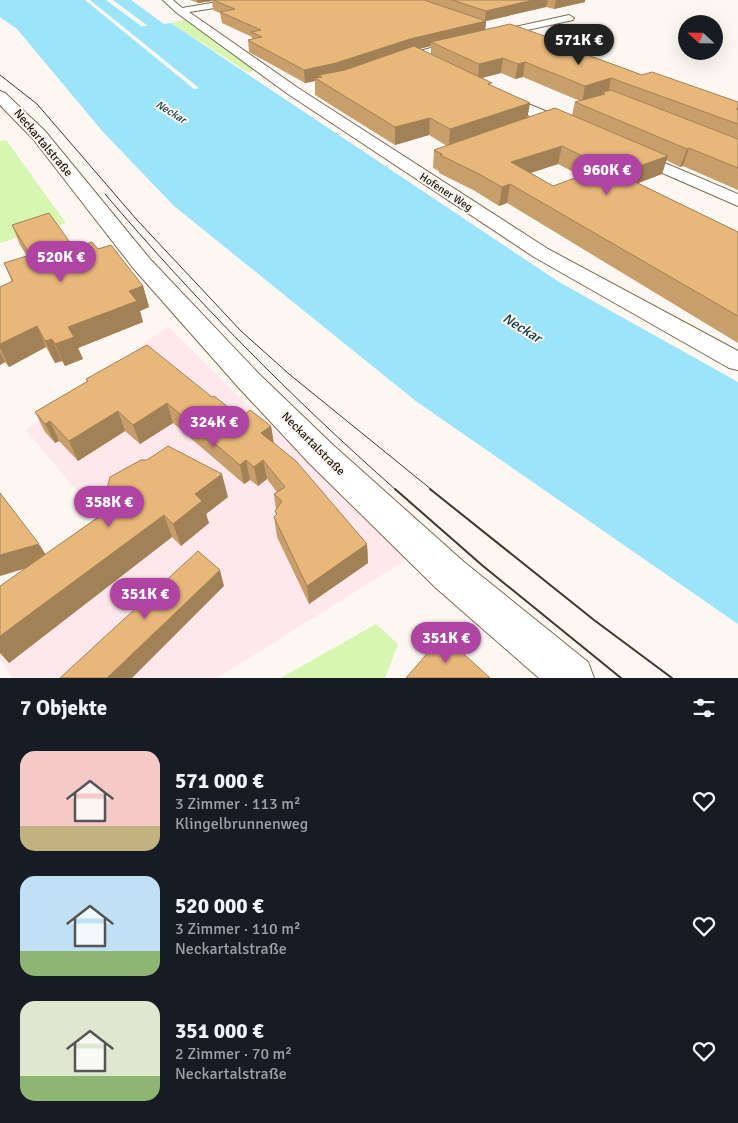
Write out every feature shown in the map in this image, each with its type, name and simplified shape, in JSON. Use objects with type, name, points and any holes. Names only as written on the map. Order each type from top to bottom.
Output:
[{"type":"main road","name":"Neckartalstraße","points":[[0,96],[39,135],[142,264],[249,381],[321,454],[450,575],[572,678]]},
{"type":"street","name":"Hofener Weg","points":[[168,0],[180,11],[301,90],[409,168],[541,253],[738,362]]},
{"type":"street","points":[[180,11],[246,0]]},
{"type":"street","points":[[386,65],[414,55],[569,18]]},
{"type":"street","points":[[488,28],[501,33]]},
{"type":"street","points":[[414,55],[435,65]]},
{"type":"street","points":[[486,89],[539,115],[552,118],[583,132]]},
{"type":"street","points":[[524,128],[568,113]]},
{"type":"street","points":[[617,148],[738,202]]},
{"type":"street","points":[[409,168],[428,161]]},
{"type":"shaded area","points":[[168,326],[237,395],[411,557],[217,678],[12,678],[0,659],[0,611],[110,531],[26,430]]},
{"type":"green space","points":[[187,19],[255,69],[249,73],[171,23]]},
{"type":"green space","points":[[6,140],[66,223],[0,243],[0,141]]},
{"type":"green space","points":[[376,624],[398,644],[385,678],[281,678]]},
{"type":"water","name":"Neckar","points":[[0,0],[85,0],[194,89],[199,88],[90,0],[106,0],[141,26],[148,26],[113,0],[131,0],[164,24],[171,23],[559,282],[738,382],[738,624],[417,402],[174,206],[103,132],[17,29],[0,17]]},
{"type":"building","points":[[213,0],[424,0],[486,21],[410,39],[336,63],[304,70],[248,40],[262,37],[251,32],[261,30],[220,12],[235,9]]},
{"type":"building","points":[[452,0],[533,0],[486,11]]},
{"type":"building","points":[[510,24],[589,52],[585,54],[642,75],[652,72],[738,102],[738,108],[736,109],[738,110],[738,124],[611,78],[585,86],[525,62],[518,64],[503,58],[479,64],[431,42]]},
{"type":"building","points":[[414,46],[530,103],[450,129],[430,118],[395,127],[315,78],[322,77],[319,75],[345,70]]},
{"type":"building","points":[[611,90],[738,139],[738,168],[689,148],[687,149],[575,102],[605,94],[603,92]]},
{"type":"building","points":[[555,108],[668,156],[628,170],[632,172],[623,176],[738,232],[738,316],[510,184],[502,187],[440,155],[442,154],[434,150]],"holes":[[[562,146],[605,167],[553,186],[511,162]]]},
{"type":"building","points":[[49,213],[74,248],[92,242],[98,249],[111,245],[143,286],[129,291],[137,301],[68,327],[74,337],[55,344],[52,339],[45,341],[37,326],[0,344],[0,287],[13,281],[4,263],[30,255],[12,225]]},
{"type":"building","points":[[147,345],[212,397],[214,396],[241,417],[250,410],[271,426],[261,433],[296,461],[367,544],[307,586],[274,517],[277,514],[275,511],[282,501],[274,494],[285,487],[263,460],[254,467],[246,460],[240,465],[167,403],[133,425],[118,411],[69,441],[50,421],[45,424],[35,412],[88,381],[86,379]]},
{"type":"building","points":[[168,446],[222,474],[195,494],[202,501],[173,524],[164,515],[0,636],[0,586],[110,509],[98,496],[107,489],[110,477],[141,460],[147,460]]},
{"type":"building","points":[[0,493],[39,544],[0,555]]},
{"type":"building","points":[[198,551],[220,570],[107,678],[60,678]]},
{"type":"building","points":[[443,635],[490,678],[406,678]]},
{"type":"tram line","points":[[0,75],[37,104],[137,220],[241,331],[289,374],[432,490]]},
{"type":"tram line","points":[[105,194],[139,234],[245,347],[319,420],[396,490]]},
{"type":"tram line","points":[[395,489],[483,566],[621,678]]},
{"type":"tram line","points":[[430,489],[594,620],[672,678]]}]
